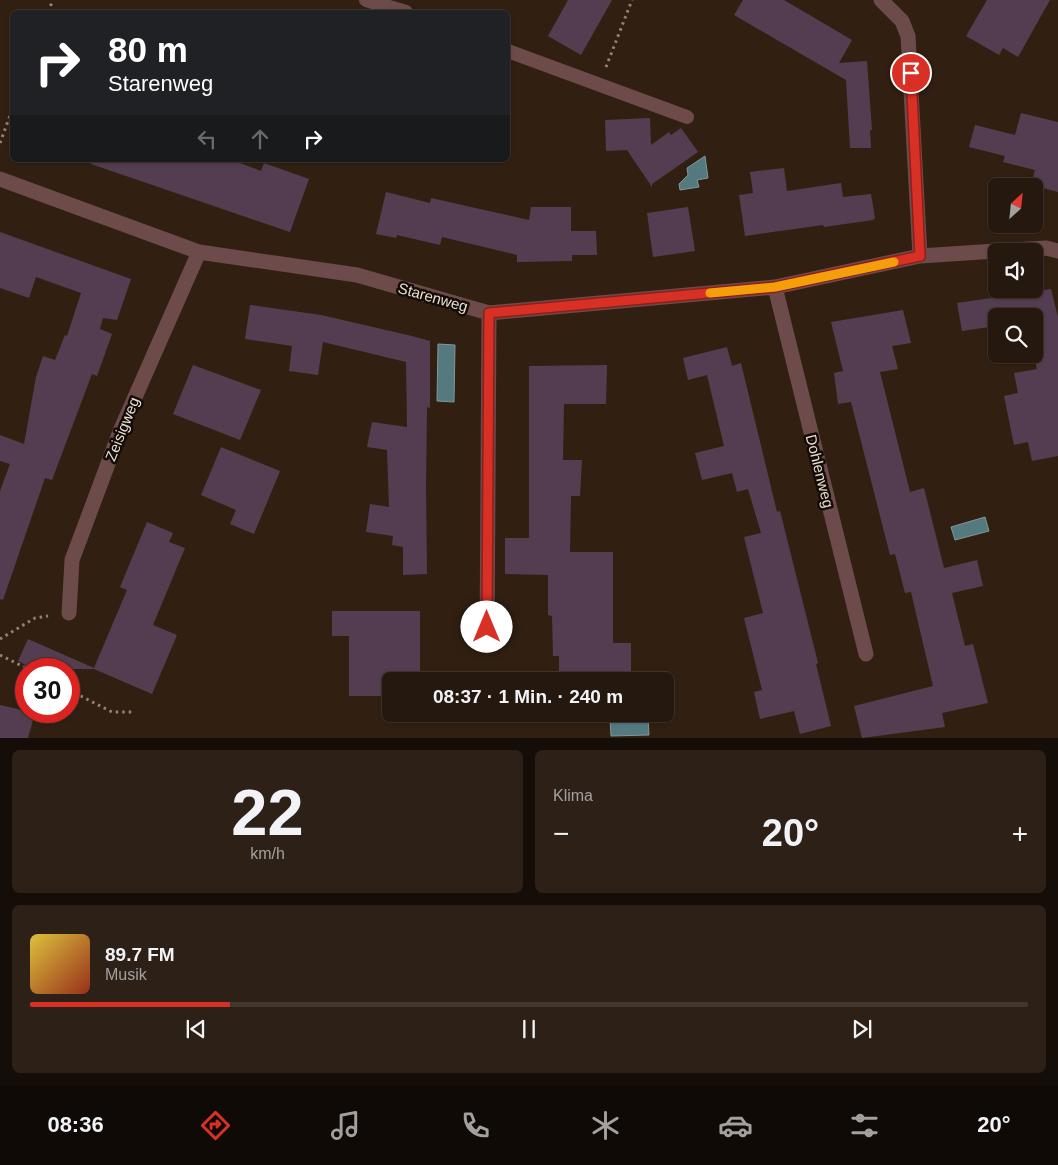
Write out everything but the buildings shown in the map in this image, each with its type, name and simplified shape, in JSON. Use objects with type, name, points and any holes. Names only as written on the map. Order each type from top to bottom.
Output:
[{"type":"street","points":[[881,0],[902,21],[908,36],[920,256]]},
{"type":"street","name":"Starenweg","points":[[0,179],[199,252],[357,275],[489,313],[775,287],[920,256],[988,252]]},
{"type":"street","name":"Starenweg","points":[[1043,248],[1058,251]]},
{"type":"street","name":"Zeisigweg","points":[[70,613],[72,560],[121,429],[199,252]]},
{"type":"street","name":"Dohlenweg","points":[[775,287],[866,654]]},
{"type":"street","points":[[487,646],[489,313]]},
{"type":"lane","points":[[366,0],[399,10]]},
{"type":"lane","points":[[510,52],[687,117]]},
{"type":"path","points":[[599,85],[632,0]]},
{"type":"path","points":[[0,143],[10,116]]},
{"type":"path","points":[[0,639],[35,618]]},
{"type":"path","points":[[0,655],[15,662]]},
{"type":"path","points":[[80,696],[112,712],[133,712]]},
{"type":"water","points":[[705,156],[708,178],[697,180],[699,187],[680,190],[679,184],[688,175],[687,168]]},
{"type":"water","points":[[438,344],[455,345],[454,402],[437,401]]},
{"type":"water","points":[[985,517],[989,531],[955,540],[951,527]]},
{"type":"water","points":[[610,722],[648,722],[649,735],[611,736]]},
{"type":"slow traffic","points":[[710,293],[775,287],[894,262]]},
{"type":"route","points":[[487,627],[489,313],[775,287],[920,256],[911,73]]}]
